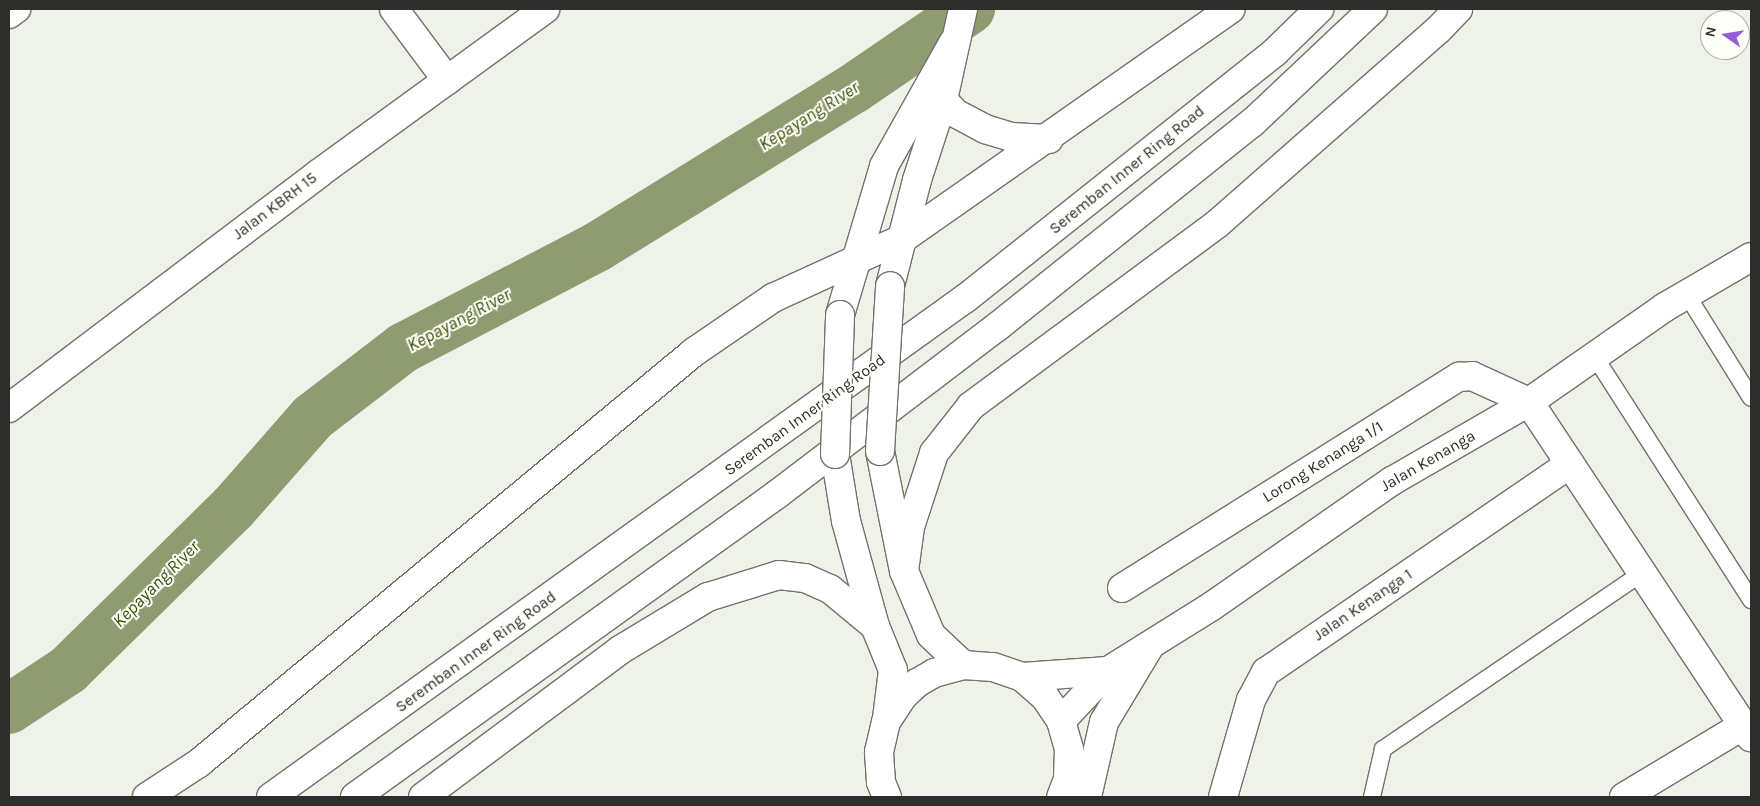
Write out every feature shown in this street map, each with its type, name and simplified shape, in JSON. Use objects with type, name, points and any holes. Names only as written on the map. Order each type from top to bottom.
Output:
[{"type":"main road","points":[[9,14],[16,9]]},
{"type":"main road","points":[[394,9],[448,80]]},
{"type":"main road","name":"Jalan KBRH 15","points":[[11,412],[448,80],[545,9]]},
{"type":"main road","points":[[963,9],[953,43],[942,100],[890,286],[880,452],[904,571],[931,635],[964,665]]},
{"type":"main road","points":[[147,797],[199,763],[694,352],[773,298],[854,263],[902,239],[1049,139],[1231,9]]},
{"type":"main road","name":"Seremban Inner Ring Road","points":[[271,797],[966,298],[1276,52],[1319,9]]},
{"type":"main road","points":[[355,797],[779,492],[997,327],[1252,123],[1373,9]]},
{"type":"main road","points":[[904,571],[910,527],[934,453],[971,406],[1217,224],[1438,30],[1458,9]]},
{"type":"main road","points":[[881,792],[879,752],[886,722],[893,670],[875,626],[846,521],[835,454],[840,315],[884,166],[953,43]]},
{"type":"main road","points":[[942,100],[956,113],[984,129],[1011,136],[1049,139]]},
{"type":"main road","name":"Jalan Kenanga","points":[[1061,721],[1108,672],[1149,648],[1392,481],[1529,402],[1687,295],[1751,257]]},
{"type":"main road","name":"Lorong Kenanga 1/1","points":[[1122,588],[1459,377],[1472,376],[1487,380],[1529,402]]},
{"type":"main road","points":[[1529,402],[1747,731],[1624,797]]},
{"type":"main road","name":"Jalan Kenanga 1","points":[[1223,797],[1251,700],[1266,672],[1570,464]]},
{"type":"main road","points":[[424,797],[620,650],[708,597],[779,575],[805,578],[830,589],[875,626]]},
{"type":"main road","points":[[1087,797],[1104,722],[1149,648]]},
{"type":"main road","points":[[886,722],[903,696],[917,683],[934,673],[964,665],[994,667],[1022,677],[1045,697],[1061,721],[1069,749],[1068,778],[1061,797]]},
{"type":"main road","name":"Jalan Kenanga","points":[[1022,677],[1108,672]]},
{"type":"lane","points":[[1687,295],[1751,398]]},
{"type":"lane","points":[[1595,357],[1751,600]]},
{"type":"lane","points":[[1372,797],[1383,750],[1642,573]]},
{"type":"waterway","name":"Kepayang River","points":[[9,709],[68,670],[233,508],[313,417],[403,348],[597,247],[853,89],[970,9]]}]
